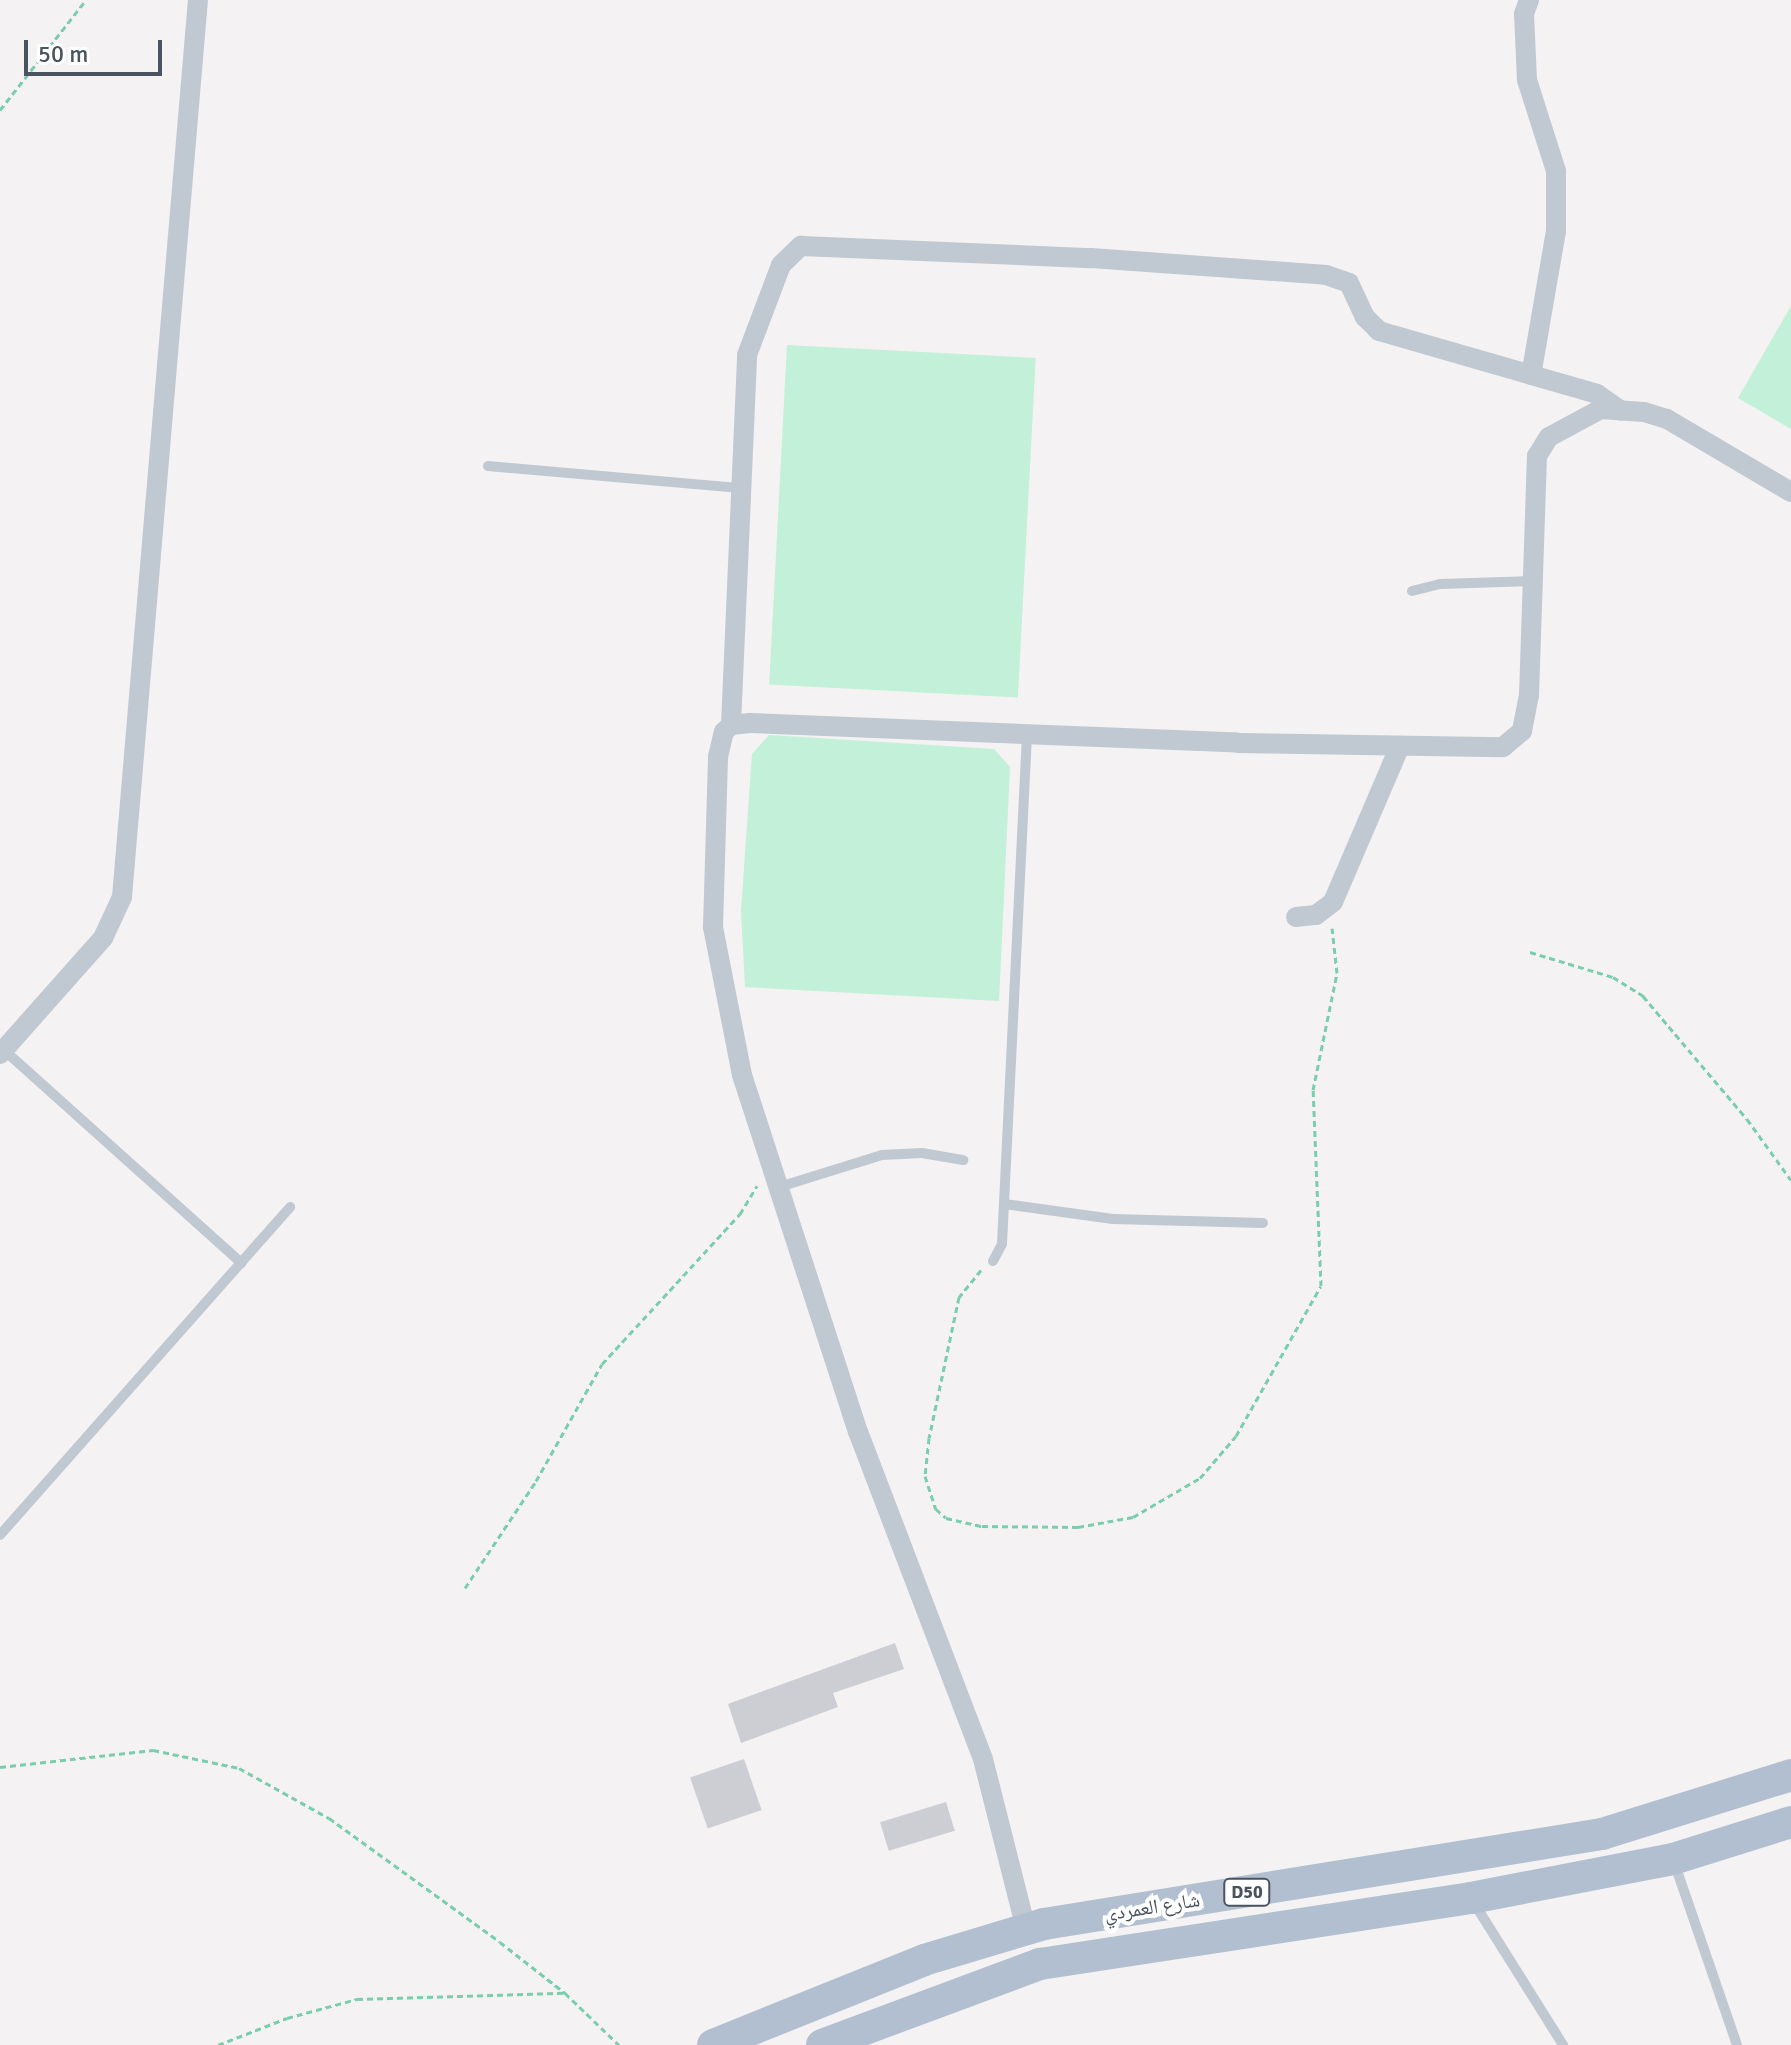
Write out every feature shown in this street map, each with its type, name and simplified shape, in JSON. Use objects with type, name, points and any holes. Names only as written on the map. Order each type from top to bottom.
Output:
[{"type":"main road","name":"شارع العمردي","points":[[713,2045],[909,1965],[1026,1929],[1602,1834],[1791,1775]]},
{"type":"main road","name":"شارع العمردي","points":[[822,2045],[1040,1964],[1471,1898],[1673,1859],[1791,1822]]},
{"type":"street","points":[[2,1052],[103,938],[122,897],[198,0]]},
{"type":"street","points":[[1529,0],[1524,14],[1527,80],[1556,171],[1556,231],[1531,375]]},
{"type":"street","points":[[1026,1929],[983,1759],[858,1432],[776,1188],[728,1019],[713,927],[718,757],[731,725],[738,488],[747,355],[781,265],[801,246],[1091,258],[1326,275],[1349,283],[1365,317],[1379,331],[1597,394],[1621,411]]},
{"type":"street","points":[[731,725],[1503,747],[1522,731],[1537,456],[1549,437],[1570,422],[1601,409],[1667,419],[1791,492]]},
{"type":"street","points":[[1296,917],[1325,910],[1338,893],[1400,746]]},
{"type":"lane","points":[[488,466],[738,488]]},
{"type":"lane","points":[[1412,591],[1440,584],[1532,581]]},
{"type":"lane","points":[[993,1261],[1002,1244],[1027,735]]},
{"type":"lane","points":[[2,1052],[241,1263]]},
{"type":"lane","points":[[776,1188],[882,1155],[922,1153],[963,1160]]},
{"type":"lane","points":[[1004,1204],[1113,1219],[1263,1223]]},
{"type":"lane","points":[[0,1535],[290,1207]]},
{"type":"lane","points":[[1673,1859],[1737,2045]]},
{"type":"lane","points":[[1471,1898],[1563,2045]]},
{"type":"path","points":[[0,110],[86,0]]},
{"type":"path","points":[[993,1261],[963,1286],[956,1308],[926,1458],[927,1493],[936,1509],[946,1518],[972,1525],[1078,1527],[1133,1517],[1200,1478],[1244,1425],[1321,1286],[1313,1090],[1339,954],[1325,910]]},
{"type":"path","points":[[1530,952],[1613,977],[1643,996],[1747,1119],[1791,1180]]},
{"type":"path","points":[[465,1588],[536,1481],[602,1364],[740,1214],[767,1159]]},
{"type":"path","points":[[0,1767],[153,1750],[239,1768],[329,1818],[565,1993],[619,2045]]},
{"type":"path","points":[[218,2045],[287,2018],[357,1999],[565,1993]]},
{"type":"green space","points":[[1791,306],[1791,429],[1738,398]]},
{"type":"green space","points":[[787,345],[1036,358],[1018,698],[769,685]]},
{"type":"green space","points":[[769,735],[994,749],[1010,767],[999,1001],[745,987],[741,911],[752,754]]},
{"type":"building","points":[[895,1643],[904,1669],[833,1693],[838,1707],[741,1743],[728,1704]]},
{"type":"building","points":[[744,1759],[762,1810],[708,1829],[690,1778]]},
{"type":"building","points":[[946,1802],[955,1831],[889,1851],[880,1822]]}]
